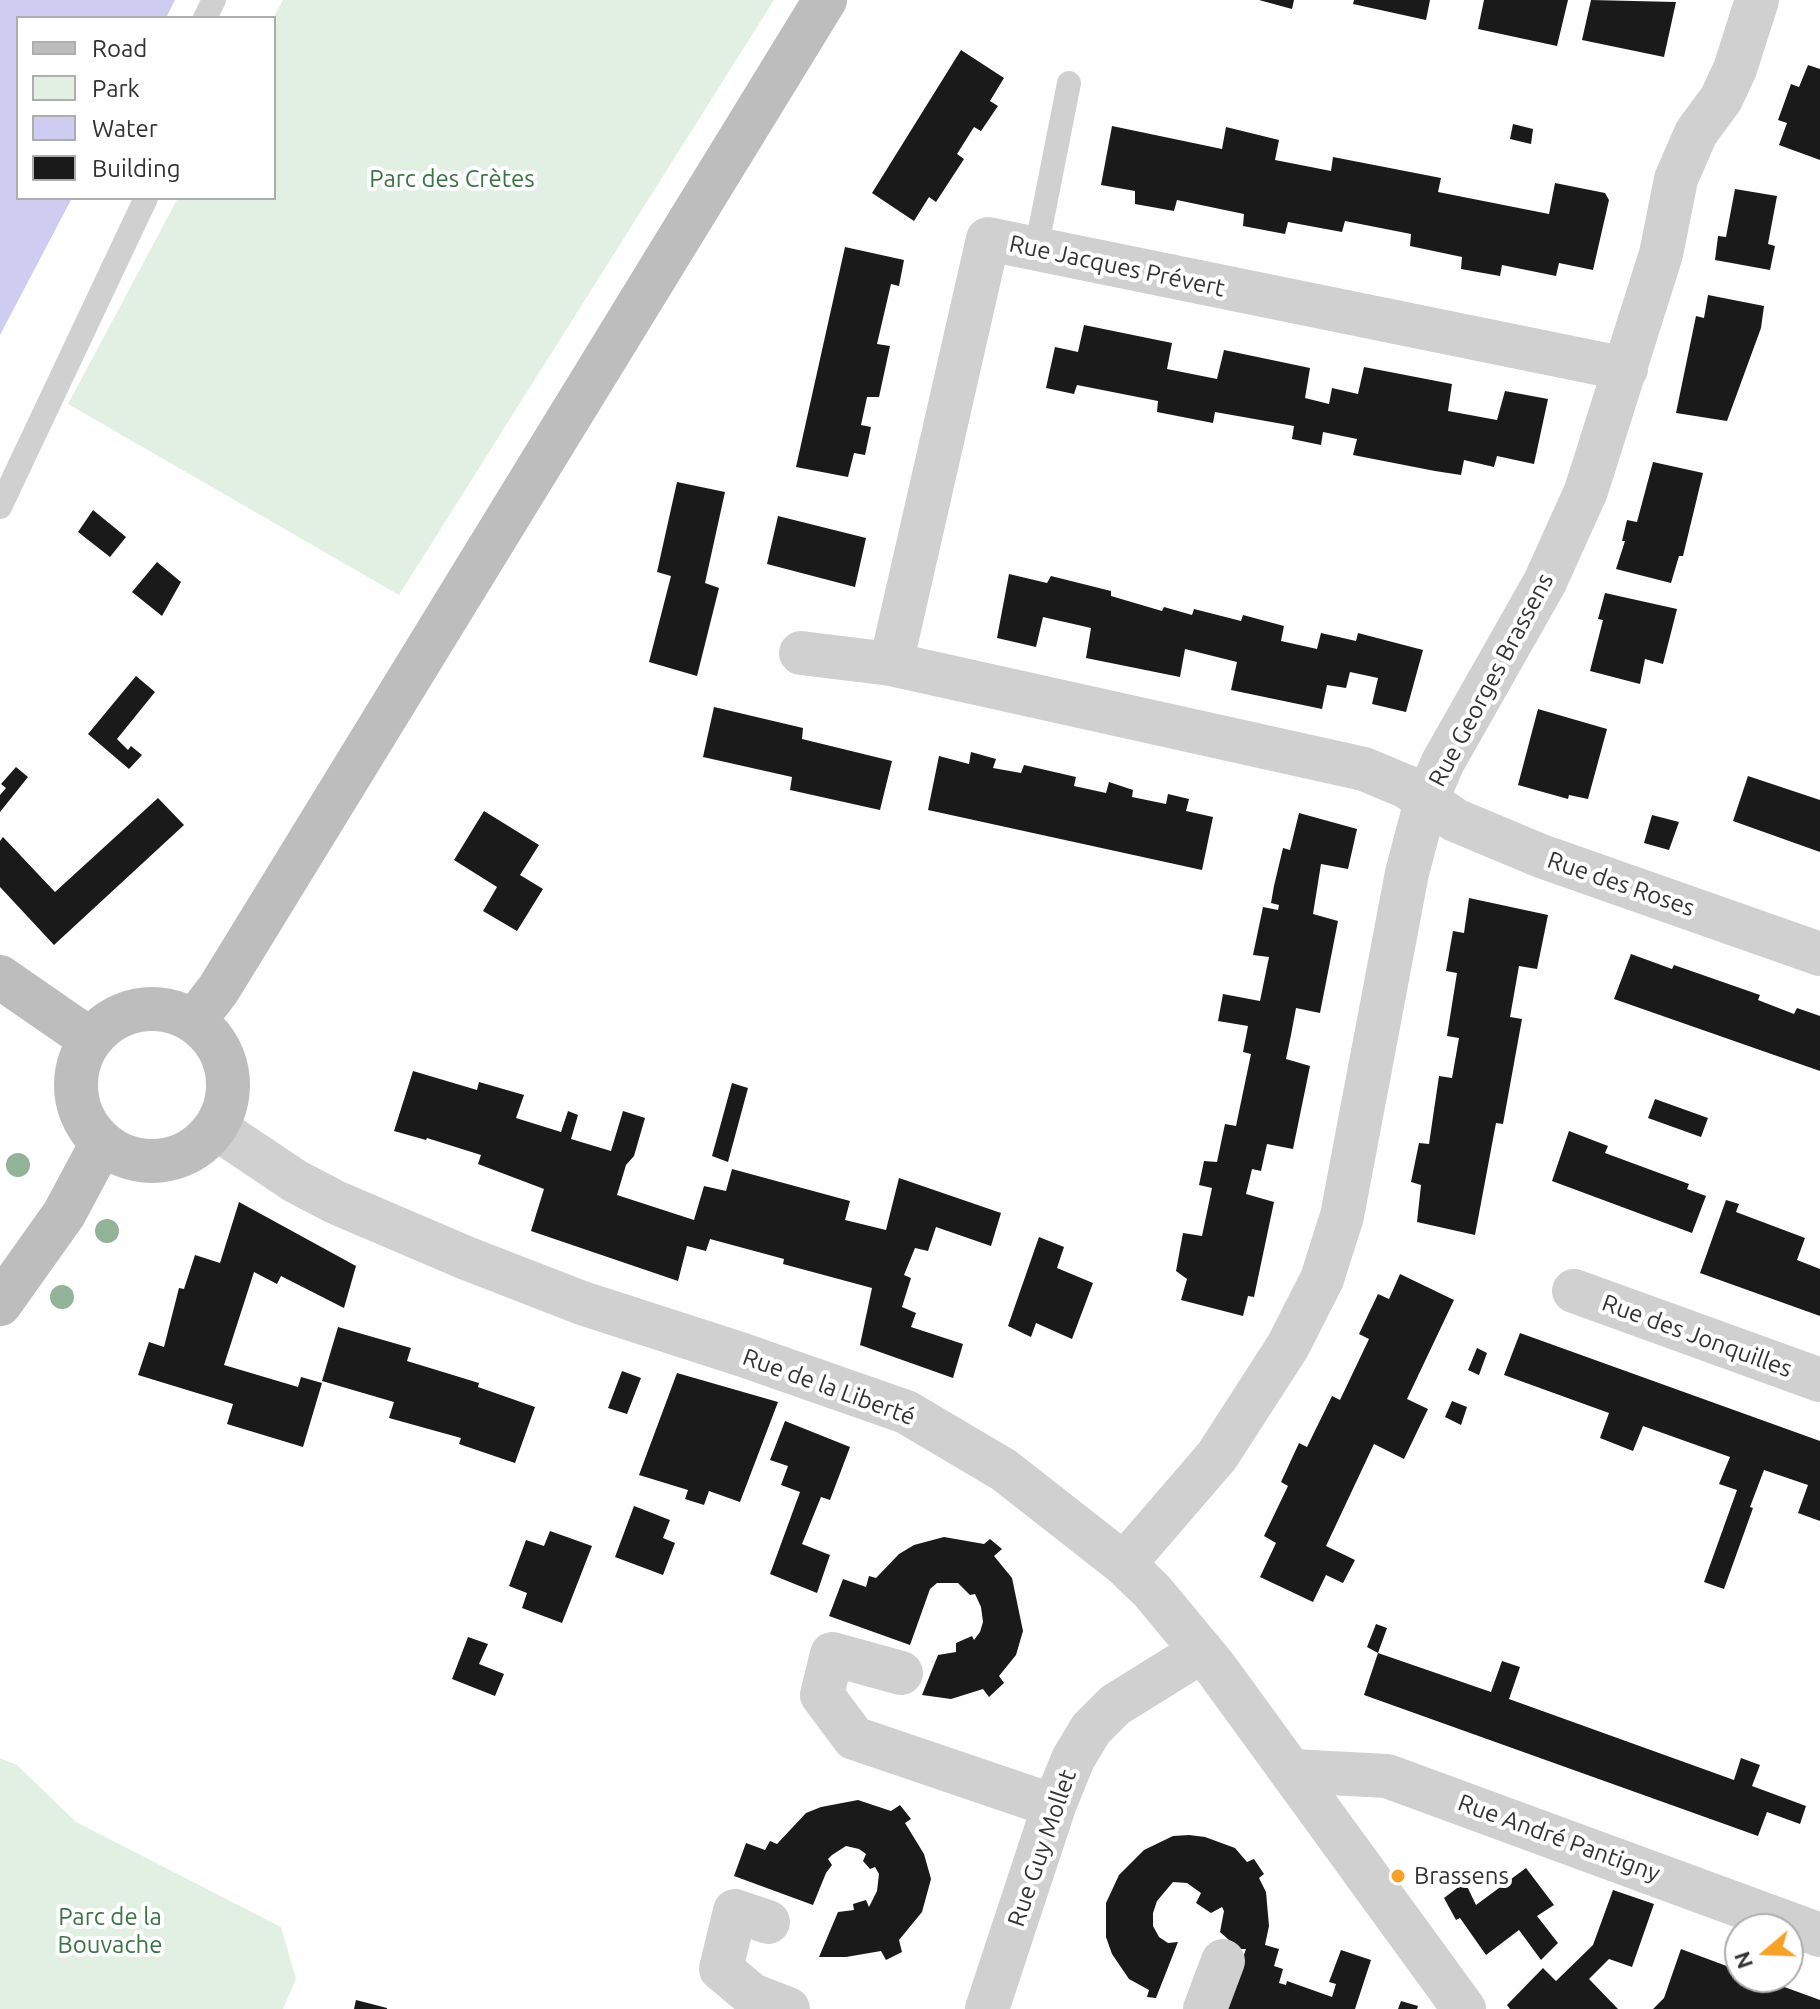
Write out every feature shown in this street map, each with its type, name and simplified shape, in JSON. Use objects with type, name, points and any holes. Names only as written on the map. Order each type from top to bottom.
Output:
[{"type":"main road","points":[[194,1021],[218,990],[825,0]]},
{"type":"main road","points":[[0,977],[91,1040]]},
{"type":"main road","points":[[150,1009],[173,1011],[194,1021],[212,1038],[224,1058],[229,1082],[226,1106],[216,1128],[204,1143],[189,1153],[162,1161],[135,1160],[117,1153],[102,1143],[87,1126],[78,1105],[76,1082],[80,1060],[91,1040],[107,1023],[127,1013],[150,1009]]},
{"type":"main road","points":[[0,1304],[64,1214],[102,1143]]},
{"type":"street","name":"Rue Georges Brassens","points":[[1124,1564],[1217,1456],[1288,1346],[1322,1279],[1342,1216],[1407,873],[1426,801],[1443,762],[1545,582],[1586,491],[1661,254],[1676,179],[1696,133],[1721,99],[1735,69],[1757,0]]},
{"type":"street","name":"Rue Jacques Prévert","points":[[891,664],[988,239],[1626,369]]},
{"type":"street","points":[[801,653],[891,664],[1364,769],[1407,787],[1426,801]]},
{"type":"street","name":"Rue des Roses","points":[[1426,801],[1455,820],[1541,856],[1820,954]]},
{"type":"street","name":"Rue de la Liberté","points":[[216,1128],[295,1181],[335,1202],[582,1303],[906,1412],[1004,1470],[1124,1564],[1152,1591],[1202,1651],[1292,1771],[1464,2009]]},
{"type":"street","name":"Rue des Jonquilles","points":[[1574,1291],[1820,1380]]},
{"type":"street","name":"Rue Guy Mollet","points":[[988,2009],[1054,1806],[1073,1759],[1091,1729],[1115,1705],[1202,1651]]},
{"type":"street","points":[[901,1673],[832,1654],[822,1695],[854,1738],[1054,1806]]},
{"type":"street","name":"Rue André Pantigny","points":[[1292,1771],[1387,1776],[1820,1935]]},
{"type":"street","points":[[768,1922],[735,1911],[721,1969],[752,1995],[788,2009]]},
{"type":"street","points":[[1205,2009],[1223,1961]]},
{"type":"lane","points":[[1036,250],[1069,83]]},
{"type":"lane","points":[[0,507],[145,200]]},
{"type":"green space","name":"Parc des Crètes","points":[[283,0],[774,0],[399,595],[68,404],[177,200],[276,200],[274,16]]},
{"type":"green space","name":"Parc de la Bouvache","points":[[0,1758],[17,1765],[76,1822],[281,1927],[296,1979],[283,2009],[0,2009]]},
{"type":"water","points":[[0,0],[175,0],[167,16],[16,16],[16,200],[71,200],[0,335]]},
{"type":"building","points":[[1259,0],[1294,0],[1292,9]]},
{"type":"building","points":[[1354,0],[1430,0],[1426,20],[1353,4]]},
{"type":"building","points":[[1484,0],[1568,0],[1557,46],[1478,29]]},
{"type":"building","points":[[1591,0],[1676,2],[1664,57],[1582,40]]},
{"type":"building","points":[[961,50],[1004,78],[990,101],[998,106],[981,131],[974,127],[957,154],[964,159],[936,202],[929,197],[914,221],[872,193]]},
{"type":"building","points":[[1808,65],[1820,69],[1820,160],[1779,145],[1787,123],[1778,120],[1791,84],[1799,87]]},
{"type":"building","points":[[1513,124],[1533,129],[1531,144],[1510,139]]},
{"type":"building","points":[[1112,126],[1222,149],[1226,127],[1279,140],[1275,160],[1331,171],[1333,157],[1441,178],[1438,192],[1549,214],[1555,183],[1605,193],[1609,200],[1593,270],[1559,263],[1556,276],[1502,265],[1500,276],[1461,269],[1462,257],[1410,246],[1411,234],[1345,221],[1342,232],[1288,222],[1285,234],[1243,226],[1244,214],[1177,200],[1174,211],[1135,204],[1135,191],[1101,185]]},
{"type":"building","points":[[1735,189],[1777,196],[1768,244],[1775,246],[1770,270],[1715,260],[1718,236],[1726,237]]},
{"type":"building","points":[[845,247],[904,260],[899,286],[891,284],[877,344],[890,346],[879,397],[867,397],[861,425],[871,427],[865,455],[854,453],[848,477],[796,467]]},
{"type":"building","points":[[1708,295],[1764,306],[1761,328],[1727,421],[1676,413],[1696,316],[1704,318]]},
{"type":"building","points":[[1084,325],[1172,343],[1167,369],[1217,379],[1224,350],[1310,368],[1305,398],[1329,404],[1332,388],[1358,394],[1364,367],[1452,384],[1448,411],[1497,420],[1505,391],[1548,399],[1534,464],[1497,456],[1494,467],[1464,460],[1461,475],[1435,471],[1353,455],[1357,439],[1323,432],[1321,445],[1292,439],[1294,426],[1215,412],[1213,423],[1157,412],[1158,401],[1077,385],[1074,394],[1046,388],[1055,347],[1078,352]]},
{"type":"building","points":[[1653,462],[1703,473],[1683,556],[1679,556],[1671,583],[1616,569],[1625,541],[1622,541],[1627,520],[1637,522]]},
{"type":"building","points":[[677,482],[725,492],[705,583],[719,588],[697,676],[649,662],[671,576],[657,572]]},
{"type":"building","points":[[93,510],[126,537],[110,557],[78,532]]},
{"type":"building","points":[[778,516],[866,538],[855,587],[767,564]]},
{"type":"building","points":[[157,562],[181,582],[162,616],[132,592]]},
{"type":"building","points":[[1009,574],[1047,583],[1051,576],[1111,591],[1111,596],[1162,611],[1164,607],[1192,615],[1194,609],[1241,621],[1243,615],[1284,626],[1281,641],[1317,649],[1321,633],[1356,641],[1358,633],[1423,650],[1406,712],[1372,704],[1378,678],[1350,672],[1346,688],[1327,685],[1322,709],[1231,690],[1237,662],[1185,649],[1180,677],[1086,658],[1091,628],[1043,617],[1036,647],[997,638]]},
{"type":"building","points":[[1605,593],[1677,609],[1663,664],[1645,659],[1640,684],[1590,671],[1603,620],[1598,619]]},
{"type":"building","points":[[136,676],[155,692],[117,739],[128,750],[131,746],[142,755],[129,769],[88,734]]},
{"type":"building","points":[[714,707],[803,728],[802,739],[892,761],[880,810],[790,790],[792,777],[703,757]]},
{"type":"building","points":[[1538,709],[1607,729],[1588,799],[1569,795],[1568,799],[1518,785]]},
{"type":"building","points":[[971,752],[996,759],[993,768],[1021,773],[1024,765],[1076,777],[1074,786],[1106,793],[1109,782],[1133,790],[1132,797],[1166,804],[1168,794],[1189,799],[1186,811],[1213,817],[1202,870],[928,810],[939,756],[969,764]]},
{"type":"building","points":[[16,767],[28,777],[0,812],[0,795],[6,788],[1,784]]},
{"type":"building","points":[[1748,776],[1820,800],[1820,852],[1733,821]]},
{"type":"building","points":[[158,798],[184,825],[54,945],[0,887],[0,841],[3,837],[55,892]]},
{"type":"building","points":[[484,811],[539,845],[520,875],[543,889],[517,931],[483,911],[497,887],[454,860]]},
{"type":"building","points":[[1299,813],[1357,829],[1348,869],[1321,864],[1313,914],[1338,921],[1320,1013],[1296,1008],[1286,1059],[1310,1066],[1293,1149],[1267,1144],[1261,1171],[1252,1169],[1246,1194],[1274,1202],[1254,1297],[1248,1296],[1243,1316],[1181,1300],[1187,1279],[1176,1271],[1183,1233],[1202,1236],[1212,1188],[1199,1185],[1204,1161],[1217,1162],[1225,1124],[1236,1126],[1251,1054],[1243,1052],[1248,1026],[1218,1021],[1223,994],[1260,1001],[1269,957],[1253,955],[1263,907],[1278,910],[1279,905],[1271,903],[1274,886],[1283,848],[1290,850]]},
{"type":"building","points":[[1652,815],[1679,822],[1669,850],[1644,843]]},
{"type":"building","points":[[1469,898],[1548,915],[1537,969],[1519,966],[1510,1017],[1522,1019],[1503,1124],[1496,1123],[1475,1235],[1417,1222],[1421,1185],[1411,1182],[1419,1143],[1429,1144],[1439,1076],[1452,1078],[1459,1038],[1447,1036],[1457,973],[1446,971],[1453,931],[1464,933]]},
{"type":"building","points":[[1631,954],[1672,969],[1674,965],[1760,995],[1758,1000],[1794,1014],[1797,1008],[1820,1016],[1820,1071],[1614,999]]},
{"type":"building","points":[[413,1071],[477,1090],[479,1082],[524,1095],[516,1118],[561,1132],[568,1111],[578,1115],[571,1139],[611,1151],[623,1111],[645,1118],[634,1156],[626,1165],[617,1195],[694,1220],[704,1186],[726,1191],[732,1169],[850,1201],[845,1220],[886,1230],[899,1178],[1001,1213],[991,1246],[936,1227],[928,1251],[915,1248],[904,1275],[911,1278],[902,1307],[916,1313],[911,1327],[963,1344],[953,1378],[860,1345],[872,1288],[783,1264],[784,1259],[710,1239],[706,1251],[687,1246],[678,1281],[531,1231],[544,1189],[478,1164],[481,1155],[394,1131]]},
{"type":"building","points":[[732,1083],[748,1088],[728,1162],[712,1156]]},
{"type":"building","points":[[1655,1099],[1708,1118],[1701,1137],[1648,1118]]},
{"type":"building","points":[[1569,1131],[1608,1146],[1605,1153],[1689,1184],[1687,1189],[1706,1196],[1692,1233],[1552,1181]]},
{"type":"building","points":[[1726,1200],[1739,1204],[1736,1212],[1805,1238],[1797,1260],[1820,1269],[1820,1316],[1700,1273]]},
{"type":"building","points":[[239,1202],[356,1266],[344,1308],[281,1276],[277,1284],[254,1272],[224,1365],[298,1387],[301,1377],[322,1383],[303,1447],[227,1424],[233,1404],[138,1375],[149,1342],[164,1347],[179,1288],[184,1289],[195,1255],[220,1263]]},
{"type":"building","points":[[1039,1237],[1064,1247],[1057,1268],[1093,1283],[1072,1339],[1036,1323],[1031,1337],[1008,1326]]},
{"type":"building","points":[[1400,1274],[1454,1300],[1407,1399],[1428,1409],[1404,1459],[1374,1444],[1326,1546],[1355,1560],[1343,1583],[1326,1575],[1313,1602],[1260,1577],[1276,1543],[1264,1536],[1288,1486],[1281,1482],[1299,1443],[1307,1447],[1332,1396],[1340,1400],[1369,1339],[1359,1334],[1378,1294],[1389,1299]]},
{"type":"building","points":[[338,1327],[411,1348],[407,1361],[479,1383],[478,1387],[535,1407],[515,1463],[459,1444],[461,1438],[389,1418],[394,1402],[322,1381]]},
{"type":"building","points":[[1520,1333],[1820,1441],[1820,1521],[1798,1513],[1808,1485],[1764,1470],[1724,1589],[1704,1582],[1737,1490],[1719,1484],[1730,1457],[1643,1426],[1633,1451],[1600,1438],[1609,1413],[1504,1375]]},
{"type":"building","points":[[1477,1348],[1487,1353],[1479,1375],[1468,1370]]},
{"type":"building","points":[[622,1371],[641,1378],[627,1414],[608,1408]]},
{"type":"building","points":[[677,1373],[778,1402],[740,1502],[709,1491],[704,1505],[685,1499],[688,1490],[639,1475]]},
{"type":"building","points":[[1452,1401],[1467,1407],[1461,1425],[1445,1417]]},
{"type":"building","points":[[785,1421],[850,1447],[830,1500],[821,1497],[802,1544],[830,1555],[817,1593],[770,1574],[800,1492],[781,1485],[788,1466],[770,1460]]},
{"type":"building","points":[[634,1506],[670,1520],[663,1538],[675,1543],[663,1575],[615,1557]]},
{"type":"building","points":[[550,1531],[592,1546],[562,1623],[522,1608],[527,1593],[509,1586],[526,1540],[544,1546]]},
{"type":"building","points":[[944,1537],[984,1544],[990,1539],[1002,1549],[994,1556],[1012,1578],[1023,1631],[1016,1655],[999,1676],[1004,1683],[989,1697],[983,1689],[951,1699],[922,1695],[938,1655],[956,1652],[956,1643],[972,1636],[974,1640],[980,1632],[983,1622],[981,1607],[975,1594],[970,1595],[958,1583],[937,1583],[930,1589],[910,1645],[829,1616],[843,1579],[866,1587],[869,1576],[876,1578],[899,1554],[914,1545]]},
{"type":"building","points":[[1376,1624],[1387,1628],[1378,1653],[1367,1647]]},
{"type":"building","points":[[468,1637],[488,1644],[479,1664],[504,1674],[495,1696],[452,1679]]},
{"type":"building","points":[[1378,1653],[1491,1692],[1502,1661],[1520,1667],[1509,1699],[1734,1780],[1741,1758],[1760,1765],[1752,1786],[1806,1806],[1800,1824],[1767,1812],[1758,1836],[1364,1695]]},
{"type":"building","points":[[858,1800],[891,1811],[900,1805],[911,1819],[905,1823],[924,1854],[931,1879],[922,1912],[899,1940],[902,1952],[886,1960],[881,1951],[846,1957],[819,1957],[838,1912],[854,1910],[853,1904],[866,1900],[869,1907],[877,1891],[879,1874],[875,1867],[870,1869],[863,1861],[866,1854],[859,1849],[846,1846],[828,1859],[832,1865],[813,1905],[734,1876],[746,1843],[765,1850],[770,1841],[777,1844],[806,1813]]},
{"type":"building","points":[[1173,1836],[1205,1837],[1235,1848],[1247,1862],[1254,1859],[1264,1874],[1259,1878],[1266,1892],[1269,1926],[1265,1945],[1279,1949],[1274,1966],[1283,1969],[1279,1983],[1286,1985],[1287,1981],[1332,1997],[1336,1984],[1329,1982],[1341,1950],[1371,1960],[1355,2009],[1225,2009],[1246,1949],[1239,1949],[1220,1932],[1222,1907],[1211,1913],[1196,1903],[1201,1893],[1187,1883],[1173,1882],[1157,1901],[1153,1913],[1153,1926],[1159,1937],[1168,1943],[1178,1942],[1156,1998],[1147,1997],[1149,1990],[1129,1979],[1112,1954],[1106,1937],[1106,1903],[1119,1875],[1144,1850]]},
{"type":"building","points":[[1526,1868],[1554,1905],[1537,1916],[1558,1943],[1541,1960],[1519,1930],[1486,1955],[1460,1918],[1456,1920],[1444,1898],[1465,1882],[1476,1905]]},
{"type":"building","points":[[1613,1890],[1654,1904],[1632,1967],[1609,1959],[1589,1979],[1618,2009],[1510,2009],[1507,2005],[1543,1968],[1556,1981],[1593,1945]]},
{"type":"building","points":[[1681,1949],[1724,1965],[1724,1993],[1801,1993],[1820,2000],[1820,2009],[1653,2009],[1664,1998]]},
{"type":"building","points":[[356,2000],[387,2008],[387,2009],[354,2009]]},
{"type":"building","points":[[1401,2001],[1418,2006],[1417,2009],[1398,2009]]},
{"type":"place","name":"Brassens","points":[[1398,1876]]}]
